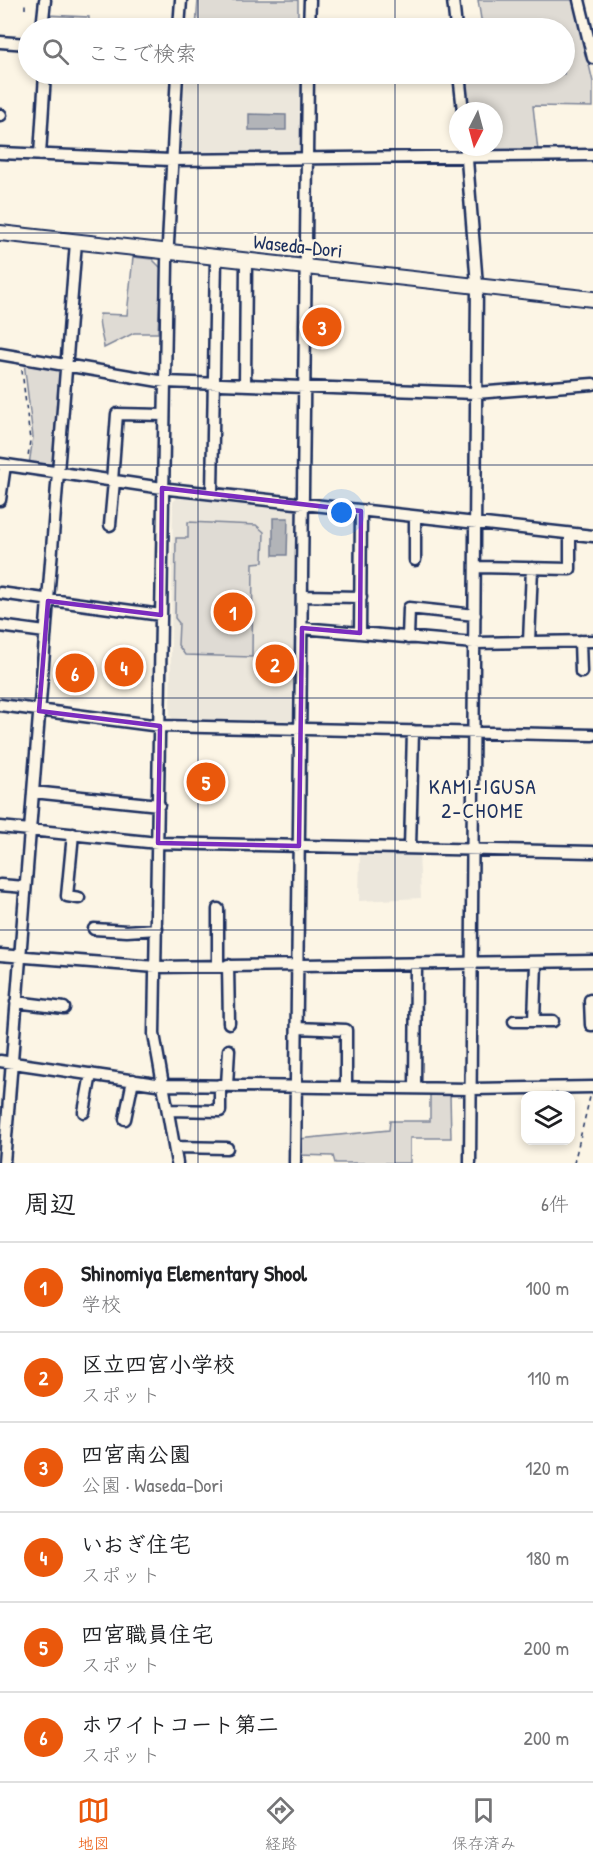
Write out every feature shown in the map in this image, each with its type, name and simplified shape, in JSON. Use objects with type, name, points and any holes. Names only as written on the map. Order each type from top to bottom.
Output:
[{"type":"main road","name":"Waseda-Dori","points":[[0,233],[593,299]]},
{"type":"street","points":[[43,18],[45,0]]},
{"type":"street","points":[[180,18],[181,0]]},
{"type":"street","points":[[309,18],[310,0]]},
{"type":"street","points":[[453,0],[455,18]]},
{"type":"street","points":[[579,0],[593,58]]},
{"type":"street","points":[[0,42],[18,43]]},
{"type":"street","points":[[40,155],[48,100],[46,84]]},
{"type":"street","points":[[176,84],[171,160],[162,488],[154,1034],[177,1163]]},
{"type":"street","points":[[295,1163],[308,84]]},
{"type":"street","points":[[460,84],[462,102]]},
{"type":"street","points":[[0,153],[171,160],[449,153]]},
{"type":"street","points":[[503,153],[593,155]]},
{"type":"street","points":[[466,156],[477,285],[477,524],[470,965],[470,1163]]},
{"type":"street","points":[[4,1163],[6,1062],[16,1002],[20,957],[76,242]]},
{"type":"street","points":[[212,494],[216,258]]},
{"type":"street","points":[[245,385],[246,261]]},
{"type":"street","points":[[0,354],[165,382],[476,393],[593,384]]},
{"type":"street","points":[[110,525],[117,414],[164,416]]},
{"type":"street","points":[[0,500],[2,464],[162,488],[593,536]]},
{"type":"street","points":[[360,633],[361,511]]},
{"type":"street","points":[[415,560],[416,517]]},
{"type":"street","points":[[476,567],[570,569],[570,534]]},
{"type":"street","points":[[529,642],[532,568]]},
{"type":"street","points":[[0,594],[161,615]]},
{"type":"street","points":[[302,596],[361,597]]},
{"type":"street","points":[[408,638],[409,608],[474,615]]},
{"type":"street","points":[[0,626],[45,632]]},
{"type":"street","points":[[302,628],[474,643],[593,641]]},
{"type":"street","points":[[580,641],[581,672]]},
{"type":"street","points":[[0,705],[160,726],[593,735]]},
{"type":"street","points":[[410,848],[413,731]]},
{"type":"street","points":[[33,792],[159,805]]},
{"type":"street","points":[[0,826],[158,843],[593,852]]},
{"type":"street","points":[[73,834],[67,896],[79,898]]},
{"type":"street","points":[[0,885],[25,887]]},
{"type":"street","points":[[218,909],[229,1023]]},
{"type":"street","points":[[94,929],[157,929]]},
{"type":"street","points":[[0,955],[156,967],[298,964],[470,965],[593,961]]},
{"type":"street","points":[[534,1021],[536,963]]},
{"type":"street","points":[[415,1088],[416,964]]},
{"type":"street","points":[[590,1000],[591,1025],[593,1024]]},
{"type":"street","points":[[16,1002],[64,1008]]},
{"type":"street","points":[[514,1021],[553,1021]]},
{"type":"street","points":[[297,1028],[346,1030],[346,1087]]},
{"type":"street","points":[[168,1110],[220,1111],[228,1050]]},
{"type":"street","points":[[6,1062],[163,1084],[471,1089],[592,1087]]},
{"type":"street","points":[[84,1112],[91,1074]]},
{"type":"street","points":[[125,1119],[133,1080]]},
{"type":"street","points":[[175,1147],[227,1148]]},
{"type":"path","points":[[25,0],[25,9]]},
{"type":"path","points":[[19,357],[30,440],[27,468]]},
{"type":"path","points":[[574,1163],[592,1087]]},
{"type":"highlighted area","points":[[162,488],[361,511],[360,633],[302,628],[299,846],[158,843],[160,726],[39,711],[48,601],[161,615]]},
{"type":"shaded area","points":[[198,0],[298,0],[298,18],[197,18]]},
{"type":"shaded area","points":[[478,0],[574,0],[593,82],[593,107],[533,106],[538,151],[503,152],[503,102],[468,102],[467,84],[575,84],[575,18],[481,18]]},
{"type":"shaded area","points":[[47,15],[89,17],[89,18],[47,18]]},
{"type":"shaded area","points":[[185,84],[303,84],[304,154],[180,156]]},
{"type":"shaded area","points":[[249,114],[286,115],[286,130],[249,130]]},
{"type":"shaded area","points":[[133,257],[152,259],[161,268],[158,333],[134,333],[104,348],[100,314],[127,315]]},
{"type":"shaded area","points":[[309,312],[335,315],[334,341],[309,339]]},
{"type":"shaded area","points":[[24,362],[60,371],[52,468],[29,465],[33,437]]},
{"type":"shaded area","points":[[177,498],[297,509],[294,725],[176,721],[170,716],[173,502]]},
{"type":"shaded area","points":[[273,518],[288,518],[287,555],[273,555]]},
{"type":"shaded area","points":[[188,522],[256,525],[264,532],[263,562],[253,563],[252,657],[185,655],[178,645],[179,623],[175,618],[176,538],[188,538]]},
{"type":"shaded area","points":[[360,851],[419,852],[421,898],[359,901]]},
{"type":"shaded area","points":[[430,1093],[450,1094],[451,1138],[410,1138],[410,1163],[335,1163],[333,1156],[298,1155],[299,1139],[389,1130],[390,1121],[430,1121]]},
{"type":"place","name":"四宮南公園","points":[[322,327]]},
{"type":"place","name":"Shinomiya Elementary Shool","points":[[233,612]]},
{"type":"place","name":"区立四宮小学校","points":[[275,664]]},
{"type":"place","name":"いおぎ住宅","points":[[124,667]]},
{"type":"place","name":"ホワイトコート第二","points":[[75,673]]},
{"type":"place","name":"四宮職員住宅","points":[[206,782]]},
{"type":"district","name":"KAMI-IGUSA 2-CHOME","points":[[483,799]]}]
